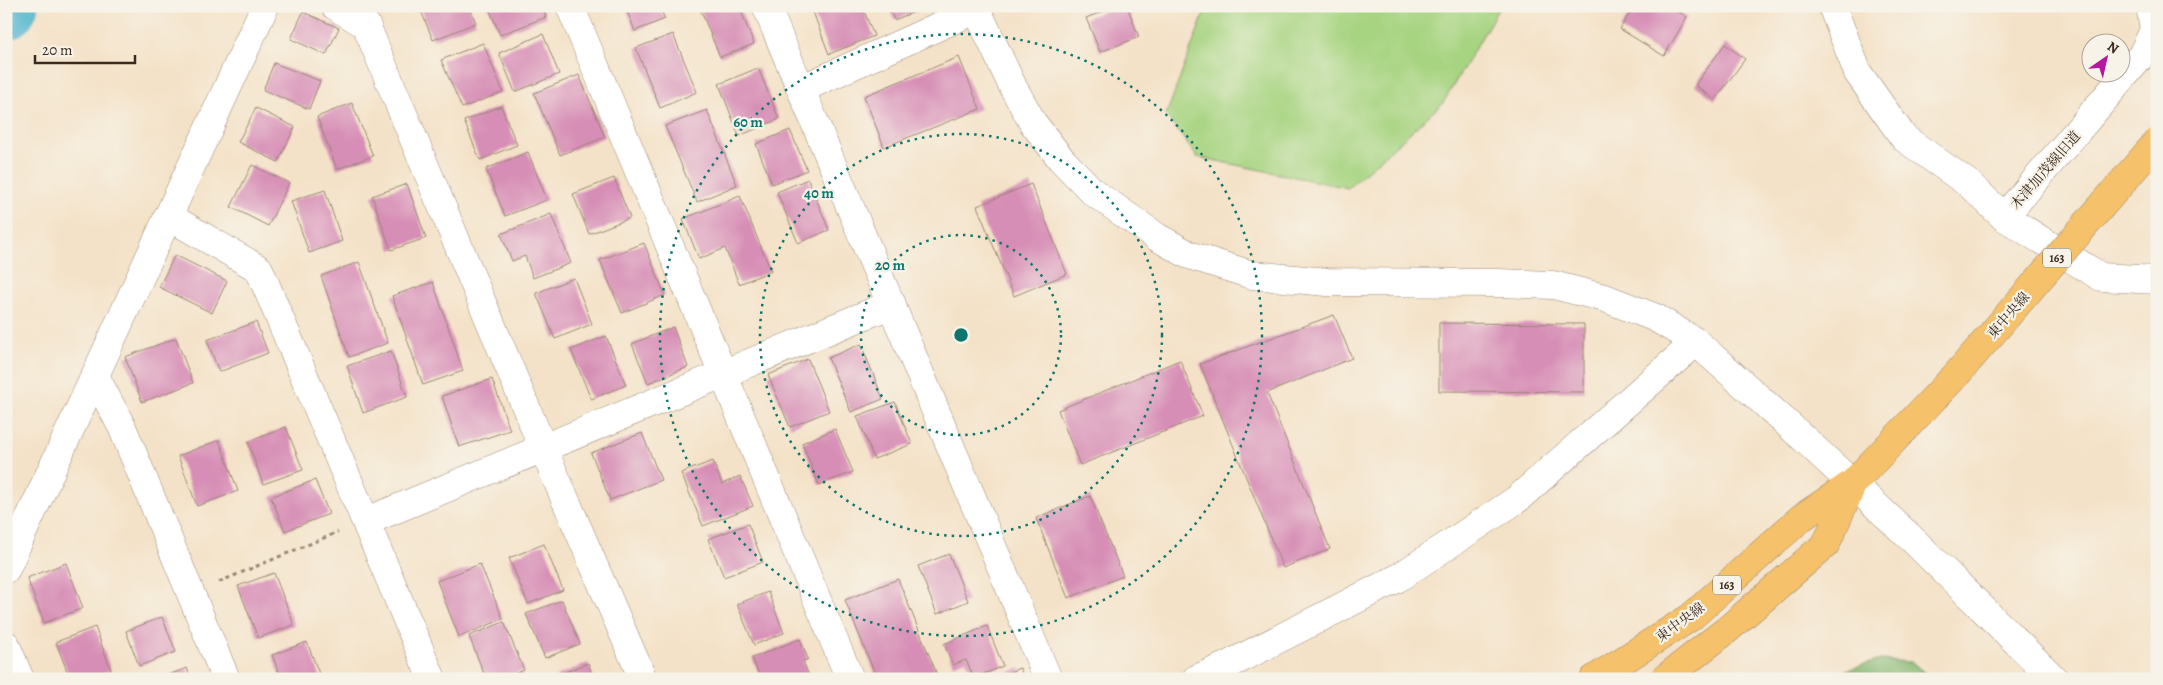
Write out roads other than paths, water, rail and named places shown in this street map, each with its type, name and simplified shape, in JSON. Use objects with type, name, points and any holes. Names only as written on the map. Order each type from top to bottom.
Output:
[{"type":"highway","name":"東中央線","points":[[1594,679],[1691,617],[1801,518],[1853,483],[1957,374],[2157,142]]},
{"type":"highway","name":"東中央線","points":[[1664,679],[1728,629],[1826,544],[1853,483]]},
{"type":"street","points":[[6,569],[265,6]]},
{"type":"street","points":[[334,6],[366,25],[543,448],[643,679]]},
{"type":"street","points":[[570,6],[850,679]]},
{"type":"street","points":[[766,6],[1048,679]]},
{"type":"street","points":[[1832,6],[1858,73],[1904,138],[1969,184],[2004,217]]},
{"type":"street","name":"木津加茂線旧道","points":[[2150,6],[2154,30],[2142,55],[2004,217],[2101,277],[2157,280]]},
{"type":"street","points":[[801,89],[976,8],[1013,87],[1033,123],[1061,160],[1093,192],[1122,214],[1189,255],[1252,275],[1326,282],[1553,285],[1605,298],[1656,318],[1696,342],[1853,483],[2054,679]]},
{"type":"street","points":[[168,216],[259,269],[367,520],[432,679]]},
{"type":"street","points":[[367,520],[892,304]]},
{"type":"street","points":[[1196,679],[1228,665],[1398,578],[1516,500],[1696,342]]},
{"type":"street","points":[[95,376],[122,427],[226,679]]},
{"type":"street","points":[[6,645],[20,679]]}]
